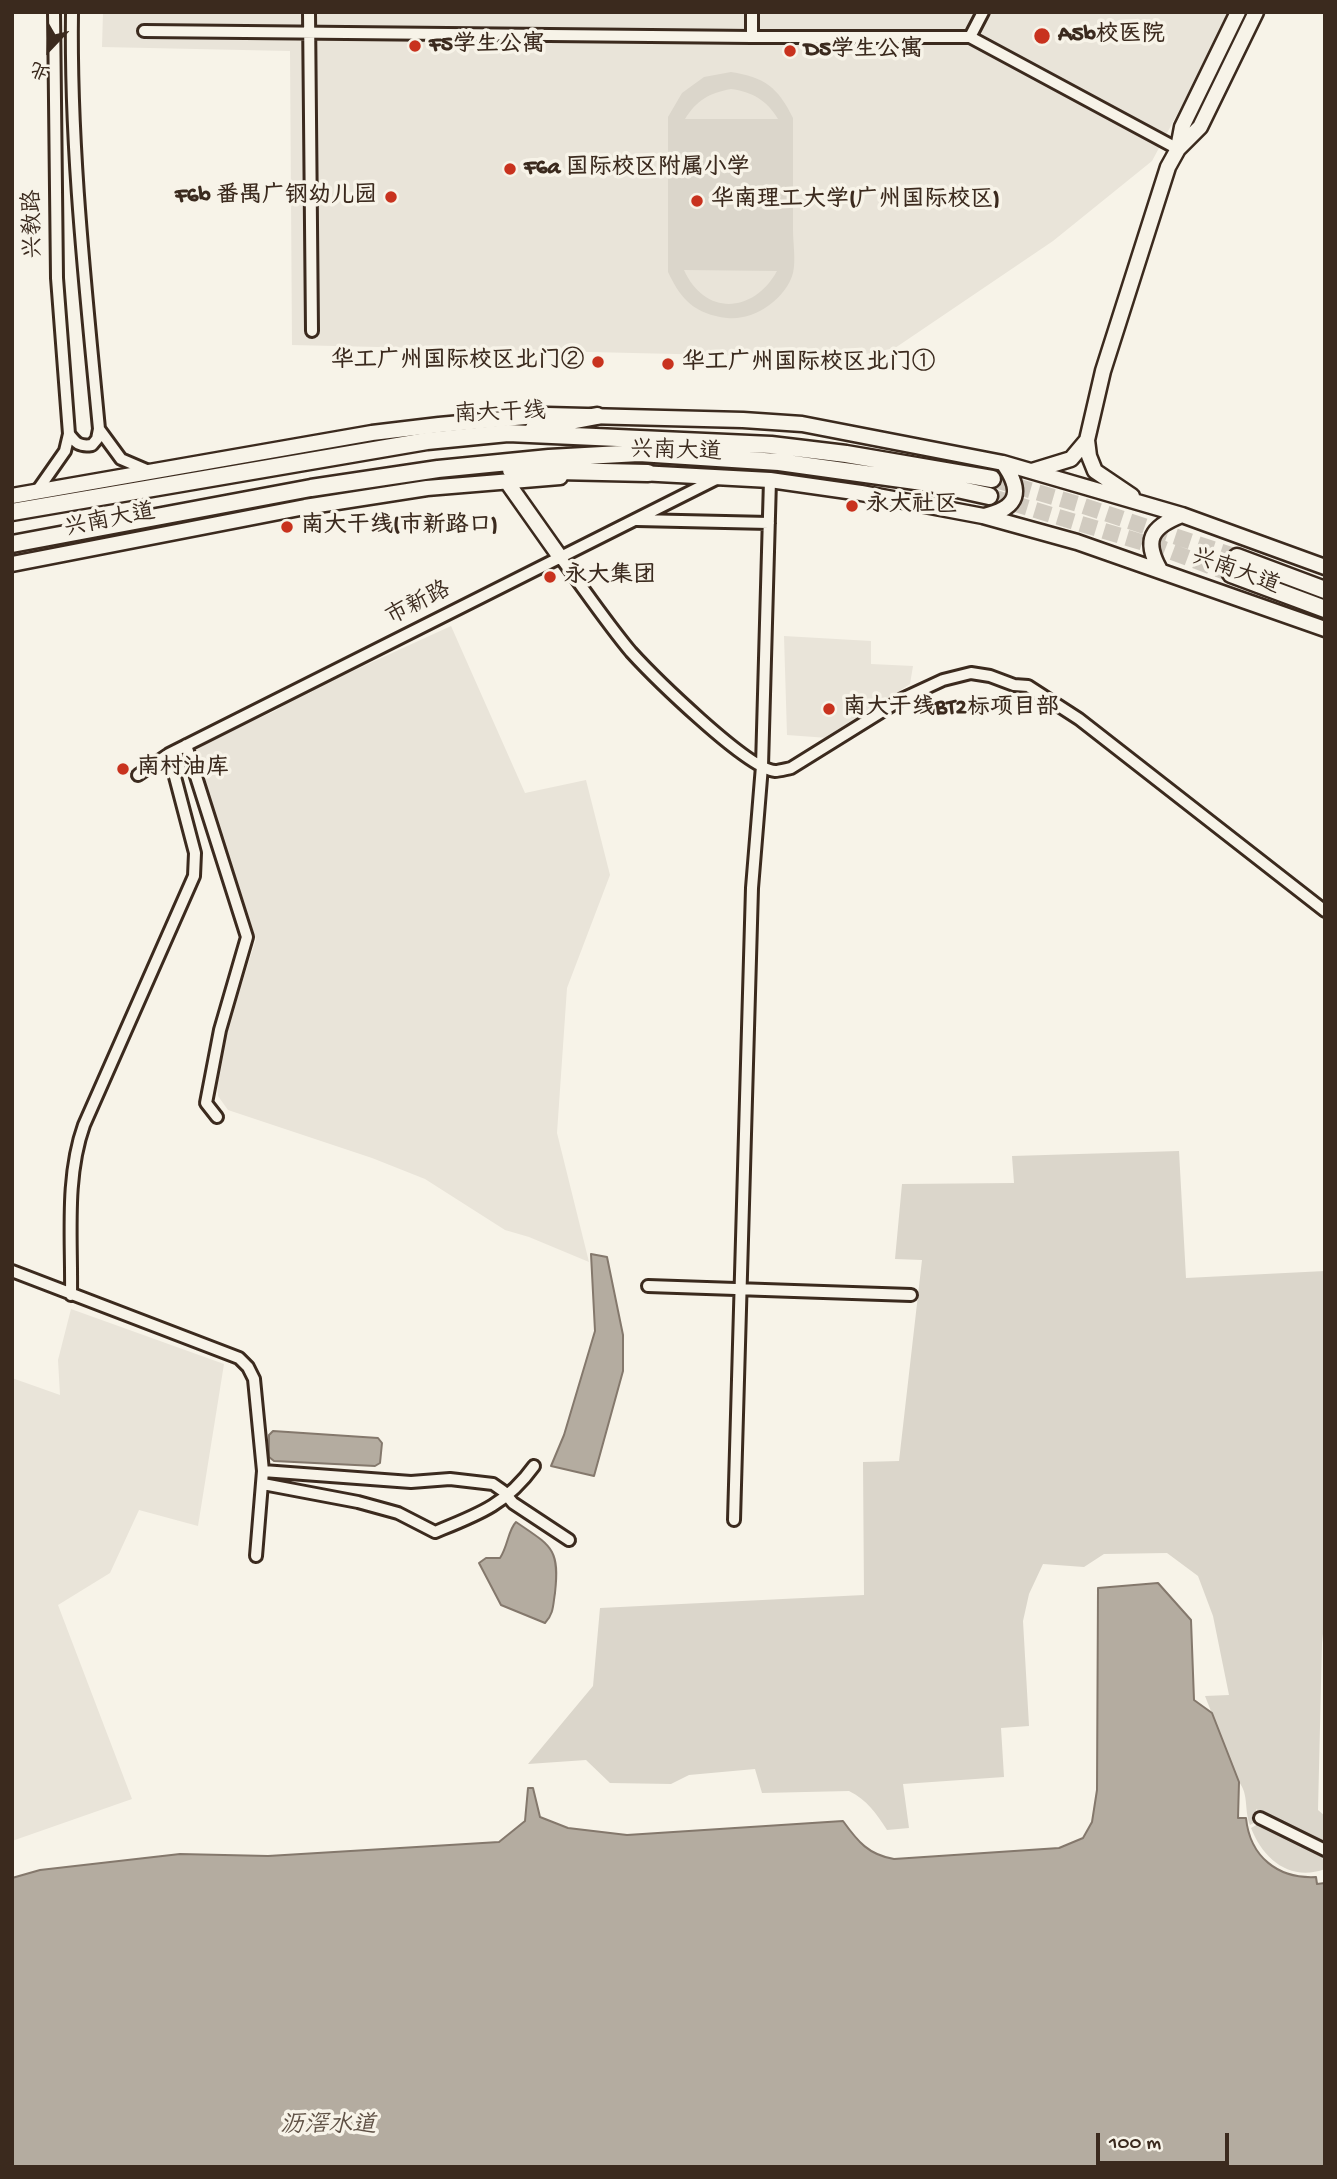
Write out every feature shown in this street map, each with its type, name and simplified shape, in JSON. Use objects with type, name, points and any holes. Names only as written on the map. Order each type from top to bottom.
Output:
[{"type":"highway","points":[[508,433],[597,416]]},
{"type":"highway","name":"南大干线","points":[[12,512],[427,441],[508,433],[771,445],[846,454],[991,488],[930,483],[779,462],[639,453],[549,458],[438,468],[311,488],[12,544]]},
{"type":"highway","points":[[438,468],[648,473]]},
{"type":"highway","points":[[1237,558],[1325,590]]},
{"type":"highway","points":[[1231,574],[1325,609]]},
{"type":"main road","points":[[1178,149],[1182,127],[1238,12]]},
{"type":"main road","points":[[1145,504],[1095,471],[1087,440],[1103,371],[1168,167],[1178,149],[1200,127],[1256,12]]},
{"type":"main road","name":"兴南大道","points":[[12,496],[372,433],[439,425],[547,415],[743,420],[803,424],[1003,463],[1182,515],[1325,567]]},
{"type":"main road","points":[[1031,471],[1071,459],[1087,440]]},
{"type":"main road","points":[[983,516],[1001,512],[1010,504],[1016,492],[1013,477],[1003,463]]},
{"type":"main road","name":"兴南大道","points":[[12,564],[304,507],[427,488],[565,476],[648,473],[770,480],[860,493],[983,516],[1077,542],[1325,629]]},
{"type":"main road","points":[[507,482],[560,557]]},
{"type":"main road","points":[[1160,570],[1150,553],[1153,533],[1162,522],[1182,515]]},
{"type":"street","name":"兴教路","points":[[54,12],[57,278],[69,434]]},
{"type":"street","name":"兴教路","points":[[72,12],[72,92],[99,429]]},
{"type":"street","points":[[309,12],[312,331]]},
{"type":"street","points":[[752,12],[752,37]]},
{"type":"street","points":[[970,37],[983,12]]},
{"type":"street","points":[[144,32],[970,37],[1178,149]]},
{"type":"street","points":[[69,434],[82,447],[92,446],[99,429]]},
{"type":"street","points":[[99,429],[121,459],[149,471]]},
{"type":"street","points":[[37,491],[65,451],[69,434]]},
{"type":"street","name":"市新路","points":[[138,775],[186,745],[721,477]]},
{"type":"street","points":[[734,1520],[752,888],[762,766],[770,480]]},
{"type":"street","points":[[634,520],[769,523]]},
{"type":"street","points":[[560,557],[631,652],[698,716],[739,751],[762,766],[775,771],[791,768],[902,699],[943,680],[971,673],[990,676],[1014,685],[1028,686],[1079,719],[1325,911]]},
{"type":"street","points":[[186,745],[247,937],[220,1030],[206,1103],[217,1117]]},
{"type":"street","points":[[71,1295],[72,1186],[76,1149],[84,1125],[194,876],[195,853],[169,754]]},
{"type":"street","points":[[12,1271],[239,1358],[248,1367],[254,1379],[263,1471],[256,1556]]},
{"type":"street","points":[[648,1286],[740,1287],[911,1295]]},
{"type":"street","points":[[263,1484],[358,1502],[398,1513],[435,1532],[489,1510],[524,1479],[534,1466]]},
{"type":"street","points":[[263,1471],[411,1482],[450,1479],[493,1483],[513,1503],[569,1540]]},
{"type":"street","points":[[1260,1818],[1325,1850]]},
{"type":"shaded area","name":"华南理工大学(广州国际校区)","points":[[103,12],[1232,12],[1152,161],[1053,241],[895,348],[846,358],[292,345],[290,51],[102,47]]},
{"type":"shaded area","points":[[731,72],[761,81],[782,98],[793,118],[793,273],[784,291],[768,306],[748,316],[737,318],[716,316],[690,304],[668,272],[668,117],[682,93],[704,77]],"holes":[[[731,89],[758,98],[778,119],[685,119],[704,98]],[[684,270],[777,271],[756,295],[743,302],[730,304],[704,296]]]},
{"type":"shaded area","points":[[451,626],[525,793],[586,780],[610,875],[567,988],[557,1133],[589,1262],[505,1230],[425,1179],[372,1158],[228,1110],[218,1096],[216,1065],[256,939],[195,751],[220,735],[275,711],[296,697]]},
{"type":"shaded area","name":"南大干线BT2标项目部","points":[[784,636],[871,641],[871,664],[913,666],[910,684],[828,738],[787,735]]},
{"type":"shaded area","points":[[1179,1151],[1186,1278],[1325,1271],[1325,1615],[1318,1810],[1325,1816],[1325,1842],[1256,1809],[1259,1820],[1250,1825],[1244,1792],[1205,1696],[1229,1695],[1213,1616],[1198,1576],[1167,1553],[1104,1554],[1084,1567],[1043,1564],[1029,1594],[1023,1621],[1029,1726],[1001,1728],[1004,1777],[903,1784],[909,1828],[887,1830],[871,1808],[849,1791],[762,1793],[755,1769],[689,1775],[671,1784],[610,1783],[586,1760],[528,1764],[593,1686],[600,1608],[864,1595],[863,1462],[899,1461],[922,1260],[895,1259],[902,1184],[1014,1183],[1012,1156]]},
{"type":"shaded area","points":[[71,1309],[224,1364],[198,1526],[139,1510],[110,1573],[58,1605],[132,1799],[12,1841],[12,1378],[60,1395],[58,1360]]},
{"type":"shaded area","points":[[1260,1823],[1322,1854],[1325,1869],[1300,1872],[1279,1865],[1263,1849],[1251,1828]]},
{"type":"water","points":[[591,1254],[607,1257],[623,1335],[623,1371],[594,1476],[551,1466],[564,1435],[595,1331]]},
{"type":"water","points":[[273,1431],[378,1438],[382,1443],[380,1463],[375,1466],[274,1461],[269,1457],[269,1435]]},
{"type":"water","points":[[516,1522],[545,1543],[554,1557],[555,1593],[552,1612],[545,1623],[501,1605],[479,1563],[486,1558],[500,1558]]},
{"type":"water","name":"沥滘水道","points":[[1158,1583],[1191,1620],[1194,1700],[1212,1713],[1239,1782],[1238,1818],[1246,1818],[1253,1844],[1268,1863],[1290,1874],[1316,1877],[1317,1884],[1325,1883],[1325,2167],[12,2167],[12,1878],[40,1870],[180,1854],[268,1856],[499,1842],[525,1821],[528,1788],[533,1788],[540,1817],[568,1828],[627,1835],[843,1821],[865,1846],[894,1859],[1059,1848],[1083,1838],[1092,1822],[1097,1790],[1098,1588]]},
{"type":"tunnel","points":[[992,479],[1081,505],[1237,557]]},
{"type":"tunnel","points":[[989,496],[1164,549],[1231,574]]},
{"type":"place","name":"A5b校医院","points":[[1042,36]]},
{"type":"place","name":"F5学生公寓","points":[[415,46]]},
{"type":"place","name":"D5学生公寓","points":[[790,51]]},
{"type":"place","name":"F6a 国际校区附属小学","points":[[510,169]]},
{"type":"place","name":"F6b 番禺广钢幼儿园","points":[[391,197]]},
{"type":"place","name":"华南理工大学(广州国际校区)","points":[[697,201]]},
{"type":"place","name":"华工广州国际校区北门②","points":[[598,362]]},
{"type":"place","name":"华工广州国际校区北门①","points":[[668,364]]},
{"type":"place","name":"永大社区","points":[[852,506]]},
{"type":"place","name":"南大干线(市新路口)","points":[[287,527]]},
{"type":"place","name":"永大集团","points":[[550,577]]},
{"type":"place","name":"南大干线BT2标项目部","points":[[829,709]]},
{"type":"place","name":"南村油库","points":[[123,769]]}]
